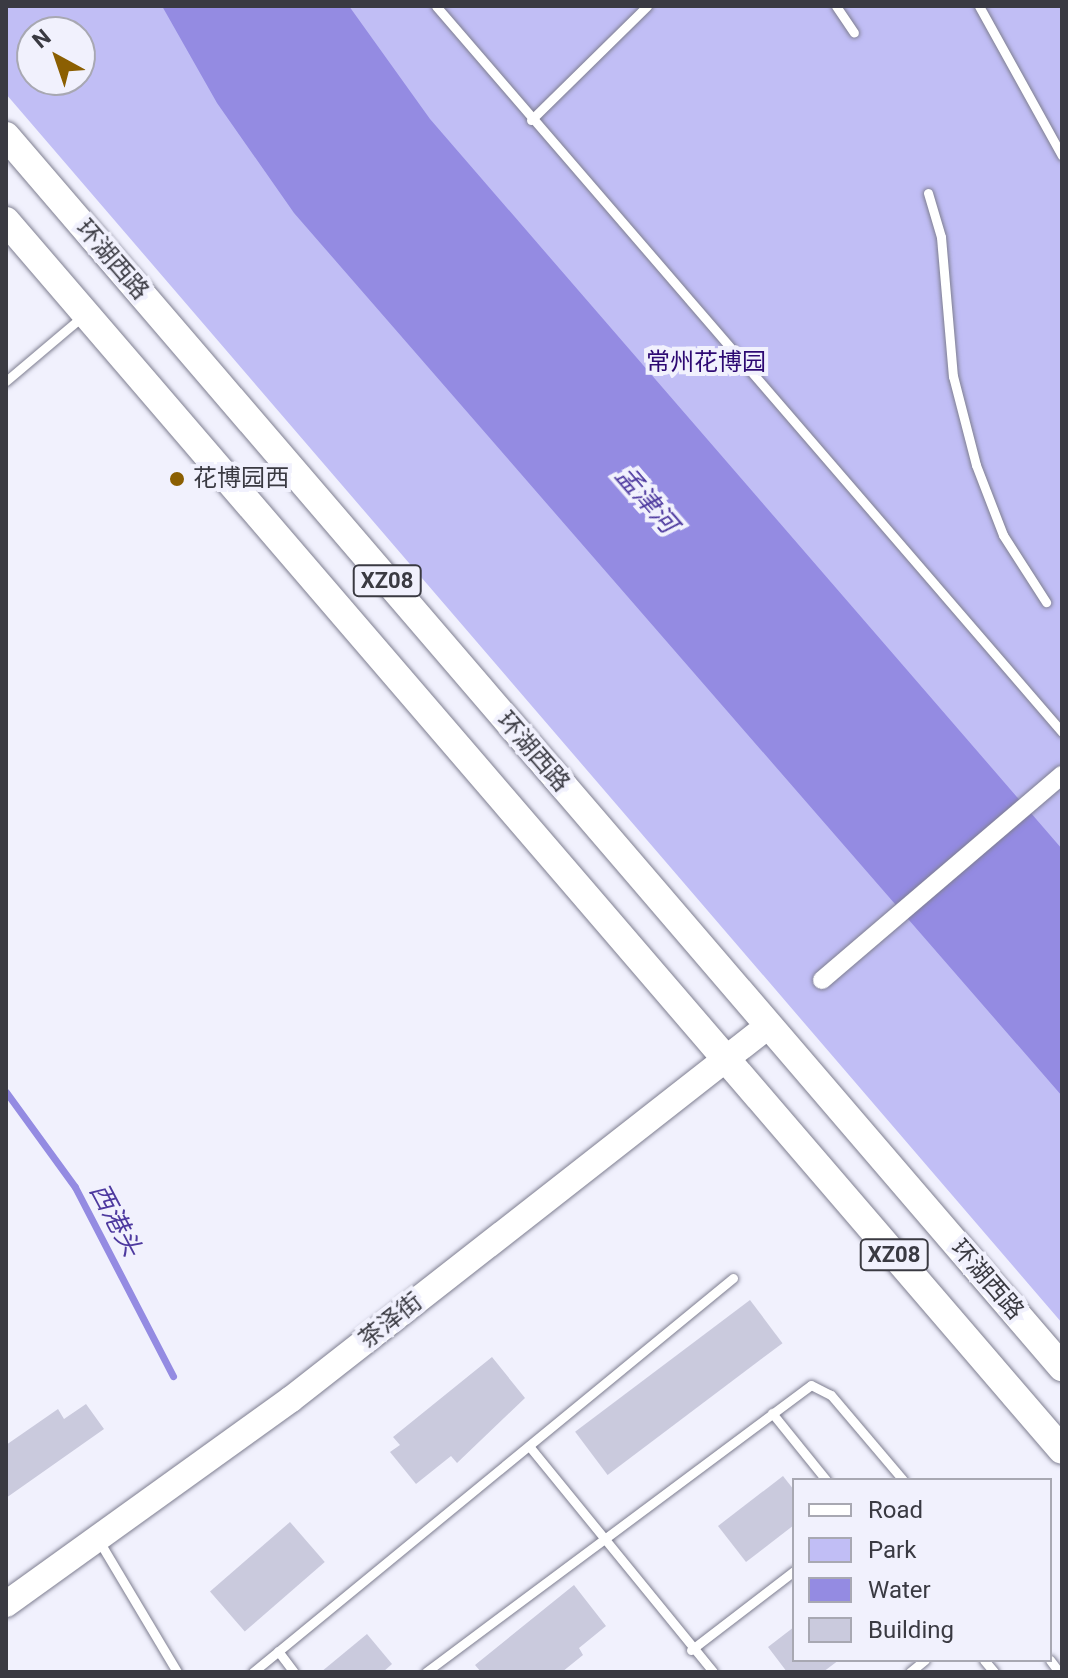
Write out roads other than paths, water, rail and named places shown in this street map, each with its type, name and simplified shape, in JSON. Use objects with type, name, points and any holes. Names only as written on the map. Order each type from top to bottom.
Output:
[{"type":"main road","name":"环湖西路","points":[[6,136],[1062,1367]]},
{"type":"main road","name":"XZ08","points":[[6,221],[1062,1450]]},
{"type":"street","points":[[822,980],[1062,775]]},
{"type":"street","name":"茶泽街","points":[[6,1604],[290,1400],[768,1026]]},
{"type":"lane","points":[[436,6],[531,120],[1062,732]]},
{"type":"lane","points":[[531,120],[647,6]]},
{"type":"lane","points":[[836,6],[854,33]]},
{"type":"lane","points":[[979,6],[1062,156]]},
{"type":"lane","points":[[928,193],[941,237],[953,376],[976,465],[1003,535],[1046,602]]},
{"type":"lane","points":[[6,381],[85,315]]},
{"type":"lane","points":[[253,1672],[733,1278]]},
{"type":"lane","points":[[426,1672],[601,1536],[811,1385],[831,1395],[901,1478]]},
{"type":"lane","points":[[772,1413],[824,1478]]},
{"type":"lane","points":[[529,1446],[691,1650],[713,1672]]},
{"type":"lane","points":[[97,1538],[177,1672]]},
{"type":"lane","points":[[691,1650],[792,1573]]},
{"type":"lane","points":[[278,1651],[294,1672]]},
{"type":"water","name":"孟津河","points":[[162,6],[349,6],[430,119],[1062,849],[1062,1096],[294,213],[217,103]]},
{"type":"waterway","name":"西港头","points":[[6,1092],[75,1187],[173,1376]]},
{"type":"place","name":"花博园西","points":[[177,479]]},
{"type":"park label","name":"常州花博园","points":[[706,363]]}]
